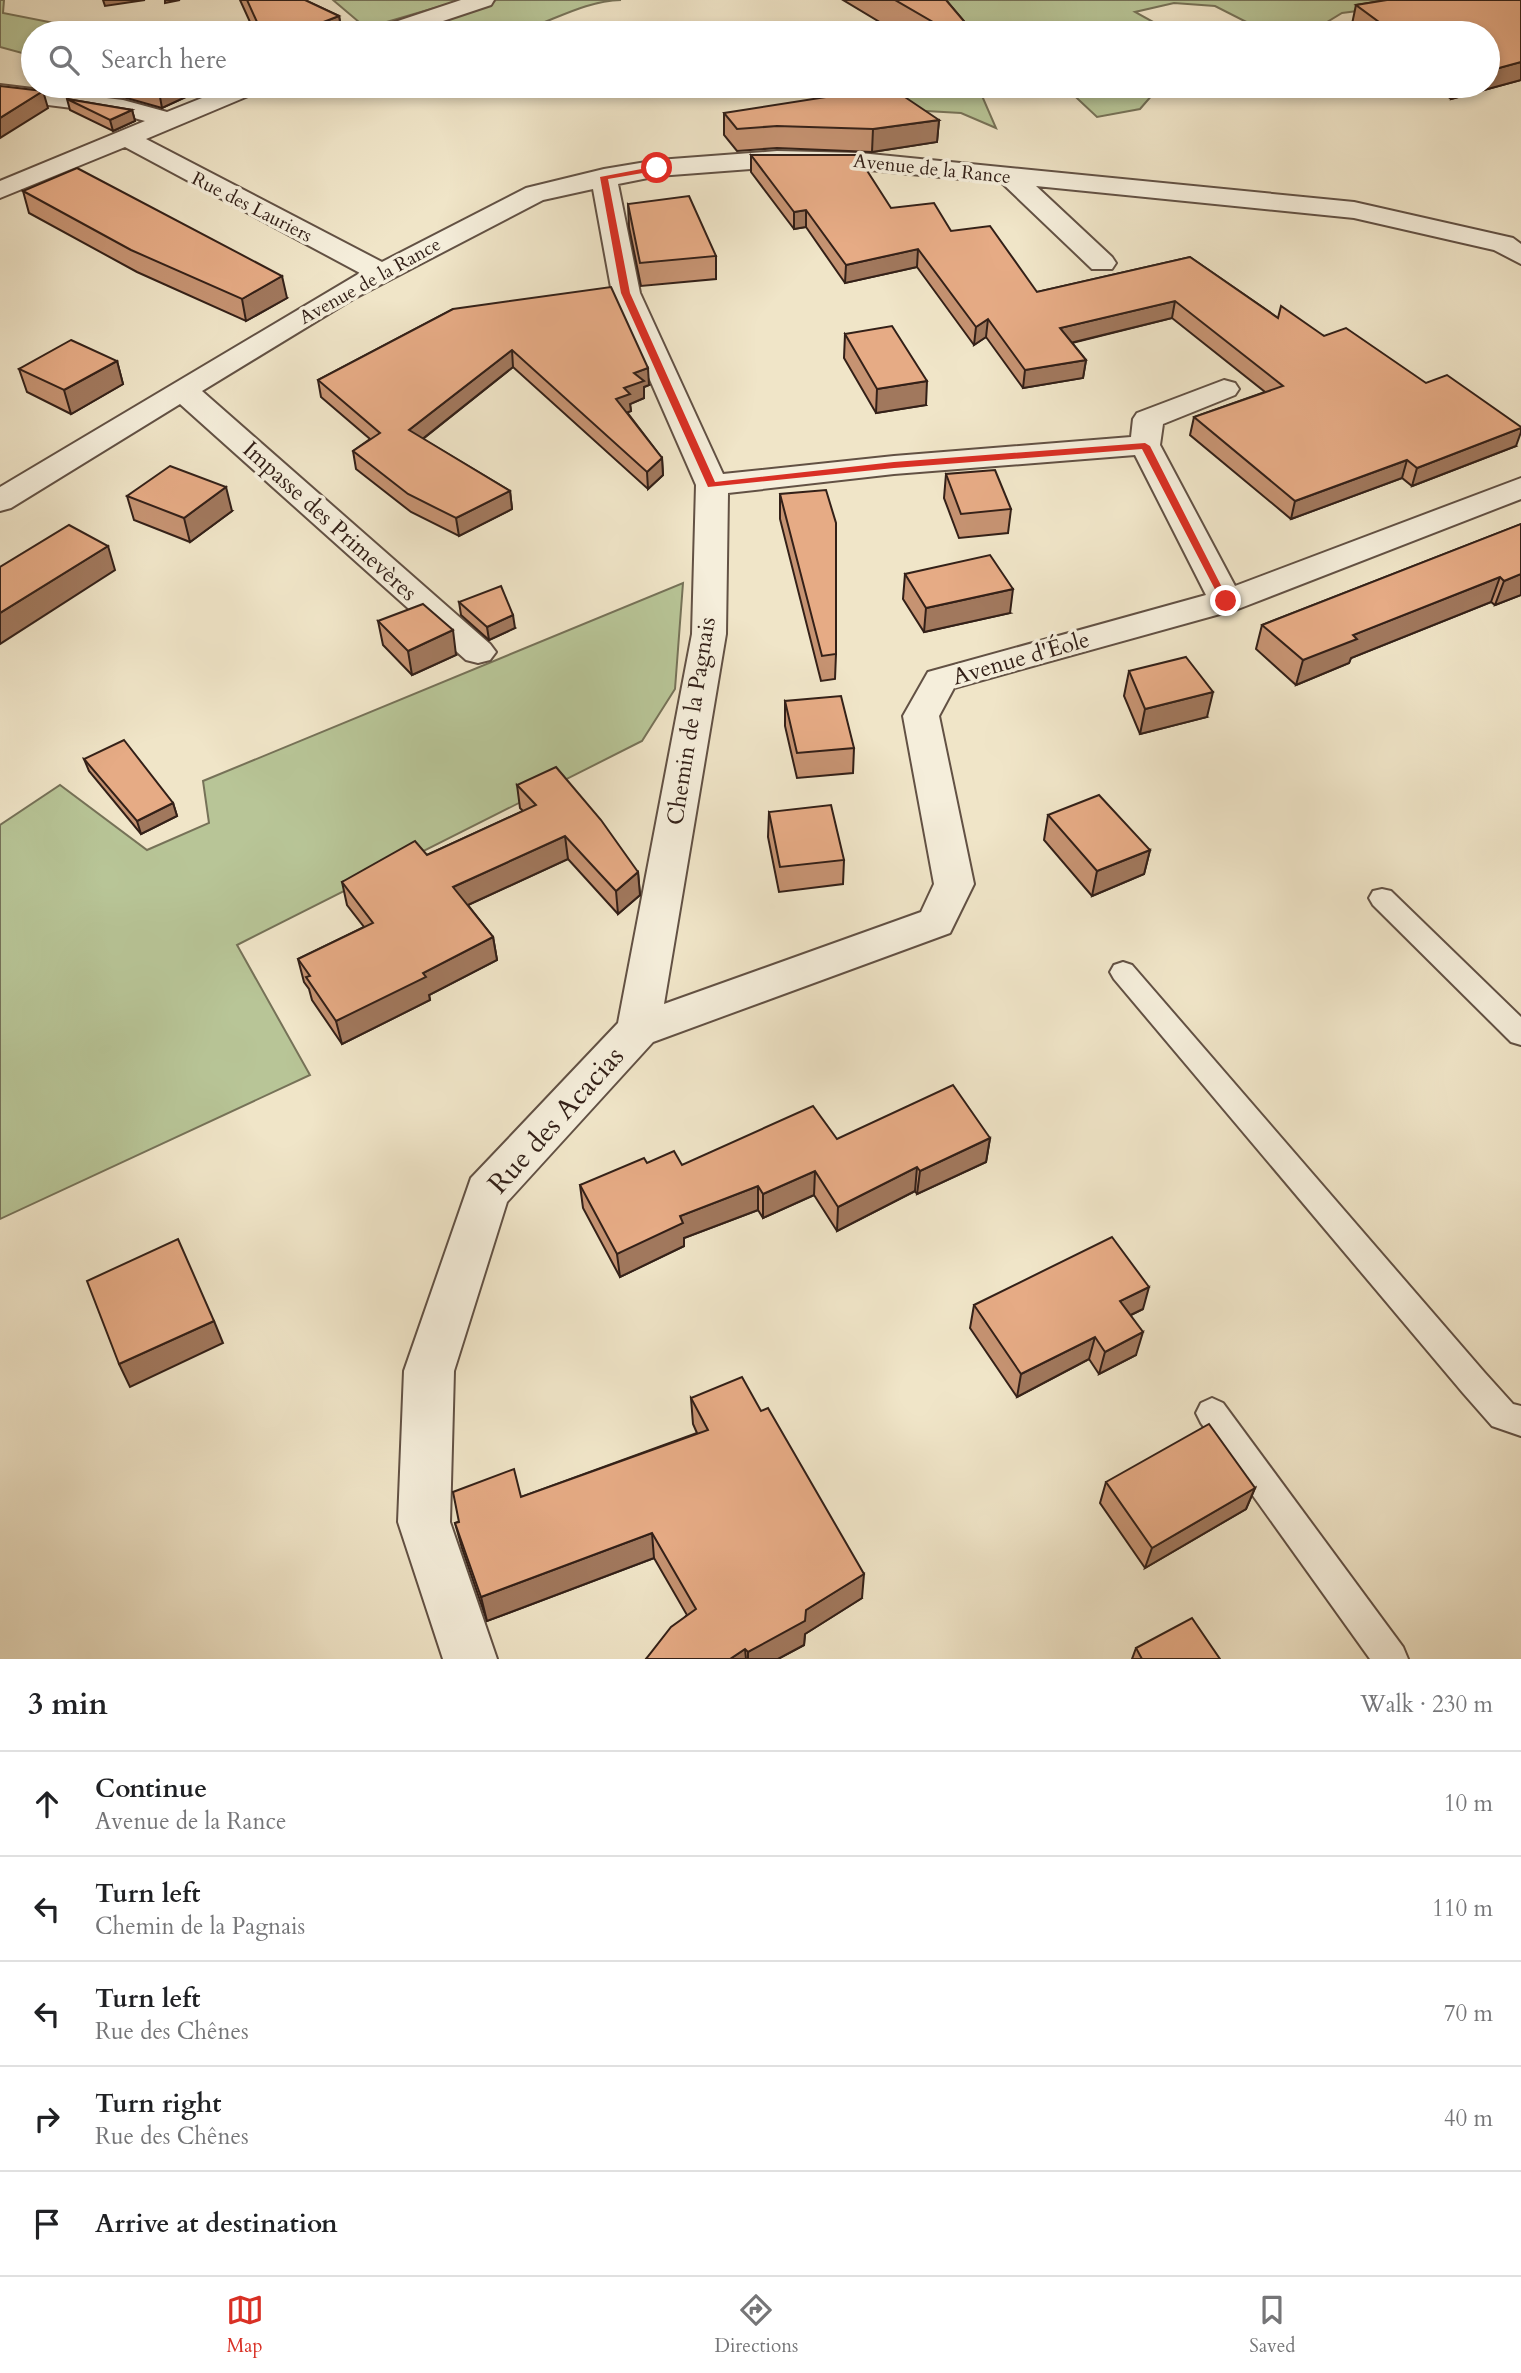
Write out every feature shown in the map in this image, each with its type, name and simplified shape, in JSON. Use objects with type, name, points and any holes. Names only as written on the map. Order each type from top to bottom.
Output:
[{"type":"street","points":[[421,21],[483,0]]},
{"type":"street","points":[[0,92],[21,95]]},
{"type":"street","points":[[49,98],[123,107],[169,121]]},
{"type":"street","points":[[0,190],[224,98]]},
{"type":"street","name":"Rue des Lauriers","points":[[126,138],[381,273]]},
{"type":"street","name":"Avenue de la Rance","points":[[0,501],[381,273],[535,194],[604,177],[657,168],[777,159],[860,161],[1354,210],[1515,245]]},
{"type":"street","name":"Chemin de la Pagnais","points":[[604,177],[626,293],[712,485],[709,634],[638,1030]]},
{"type":"street","points":[[1011,177],[1102,263]]},
{"type":"street","points":[[1224,389],[1149,419],[1145,446],[1226,601]]},
{"type":"street","name":"Impasse des Primevères","points":[[182,390],[478,652]]},
{"type":"street","points":[[712,485],[894,465],[1145,446]]},
{"type":"street","name":"Avenue d'Éole","points":[[638,1030],[936,922],[954,884],[921,716],[941,680],[1226,601],[1332,563],[1521,488]]},
{"type":"street","name":"Rue des Acacias","points":[[470,1659],[424,1522],[429,1371],[487,1192],[638,1030]]},
{"type":"lane","points":[[1382,898],[1521,1034]]},
{"type":"lane","points":[[1124,972],[1474,1383],[1503,1415],[1521,1421]]},
{"type":"lane","points":[[1212,1413],[1391,1659]]},
{"type":"green space","points":[[0,0],[4,0],[3,13],[44,21],[21,21],[21,53],[0,47]]},
{"type":"green space","points":[[333,0],[462,0],[390,21],[358,21]]},
{"type":"green space","points":[[496,0],[621,0],[597,3],[547,21],[444,21]]},
{"type":"green space","points":[[931,0],[1443,0],[1342,13],[1329,21],[1244,21],[1215,6],[1174,3],[1135,12],[1151,21],[958,21]]},
{"type":"green space","points":[[869,98],[983,98],[996,128],[961,113],[926,111],[877,116]]},
{"type":"green space","points":[[1077,98],[1150,98],[1140,109],[1097,117]]},
{"type":"green space","points":[[683,583],[675,689],[642,741],[237,945],[310,1075],[0,1219],[0,825],[60,785],[147,850],[209,823],[203,781]]},
{"type":"building","points":[[247,0],[305,0],[339,16],[326,21],[257,21]]},
{"type":"building","points":[[895,0],[946,0],[964,21],[931,21]]},
{"type":"building","points":[[1387,0],[1521,0],[1521,62],[1500,68],[1500,21],[1378,21],[1356,5]]},
{"type":"building","points":[[0,86],[21,88],[21,98],[32,98],[0,118]]},
{"type":"building","points":[[820,98],[906,98],[939,120],[873,129],[777,126],[737,129],[724,113]]},
{"type":"building","points":[[67,99],[132,110],[110,120]]},
{"type":"building","points":[[751,155],[857,155],[891,208],[934,203],[951,231],[990,226],[1037,292],[1190,257],[1278,318],[1281,306],[1324,336],[1346,328],[1426,383],[1447,375],[1521,428],[1417,468],[1407,460],[1295,501],[1194,417],[1283,386],[1175,301],[1060,328],[1086,360],[1025,370],[988,319],[976,327],[918,249],[846,265],[806,210],[794,212]]},
{"type":"building","points":[[77,168],[282,276],[242,299],[131,250],[23,191]]},
{"type":"building","points":[[689,196],[716,256],[640,263],[628,204]]},
{"type":"building","points":[[611,287],[648,368],[634,373],[644,381],[624,388],[630,394],[616,399],[662,458],[647,472],[512,350],[409,430],[510,491],[456,518],[408,494],[353,451],[380,433],[318,380],[453,309]]},
{"type":"building","points":[[892,326],[927,381],[877,389],[845,334]]},
{"type":"building","points":[[71,340],[117,361],[64,390],[19,369]]},
{"type":"building","points":[[170,466],[226,487],[184,518],[127,496]]},
{"type":"building","points":[[995,470],[1011,509],[961,514],[946,474]]},
{"type":"building","points":[[826,490],[836,523],[836,654],[822,656],[780,494]]},
{"type":"building","points":[[1521,524],[1521,574],[1504,581],[1500,577],[1353,635],[1357,639],[1303,660],[1262,625]]},
{"type":"building","points":[[69,525],[108,546],[0,613],[0,567]]},
{"type":"building","points":[[990,555],[1013,589],[926,608],[905,574]]},
{"type":"building","points":[[501,586],[513,615],[487,627],[459,602]]},
{"type":"building","points":[[423,604],[453,630],[408,651],[378,621]]},
{"type":"building","points":[[1186,657],[1213,692],[1145,709],[1129,671]]},
{"type":"building","points":[[841,696],[854,748],[797,753],[785,701]]},
{"type":"building","points":[[124,740],[173,803],[137,821],[84,759]]},
{"type":"building","points":[[556,767],[601,820],[638,872],[616,891],[565,836],[453,887],[493,937],[423,973],[426,977],[336,1021],[306,977],[310,976],[298,959],[373,923],[342,882],[415,841],[427,855],[536,805],[517,785]]},
{"type":"building","points":[[1099,795],[1150,850],[1097,871],[1048,815]]},
{"type":"building","points":[[831,805],[844,860],[780,867],[769,812]]},
{"type":"building","points":[[953,1085],[990,1138],[920,1171],[917,1167],[838,1207],[815,1171],[763,1194],[758,1186],[680,1216],[683,1223],[617,1254],[580,1185],[644,1158],[647,1163],[674,1151],[682,1165],[813,1106],[837,1139]]},
{"type":"building","points":[[1112,1237],[1149,1287],[1120,1301],[1143,1332],[1105,1352],[1095,1337],[1021,1374],[974,1305]]},
{"type":"building","points":[[178,1239],[214,1321],[119,1364],[87,1281]]},
{"type":"building","points":[[742,1377],[761,1411],[768,1408],[864,1574],[806,1610],[805,1621],[748,1652],[745,1649],[730,1659],[646,1659],[671,1627],[696,1609],[652,1533],[481,1597],[455,1523],[459,1522],[453,1492],[514,1469],[521,1497],[708,1430],[691,1398]]},
{"type":"building","points":[[1209,1424],[1255,1488],[1152,1548],[1106,1482]]},
{"type":"building","points":[[1192,1618],[1220,1659],[1142,1659],[1136,1648]]},
{"type":"route","points":[[657,168],[604,177],[626,293],[712,485],[894,465],[1145,446],[1226,601]]}]
